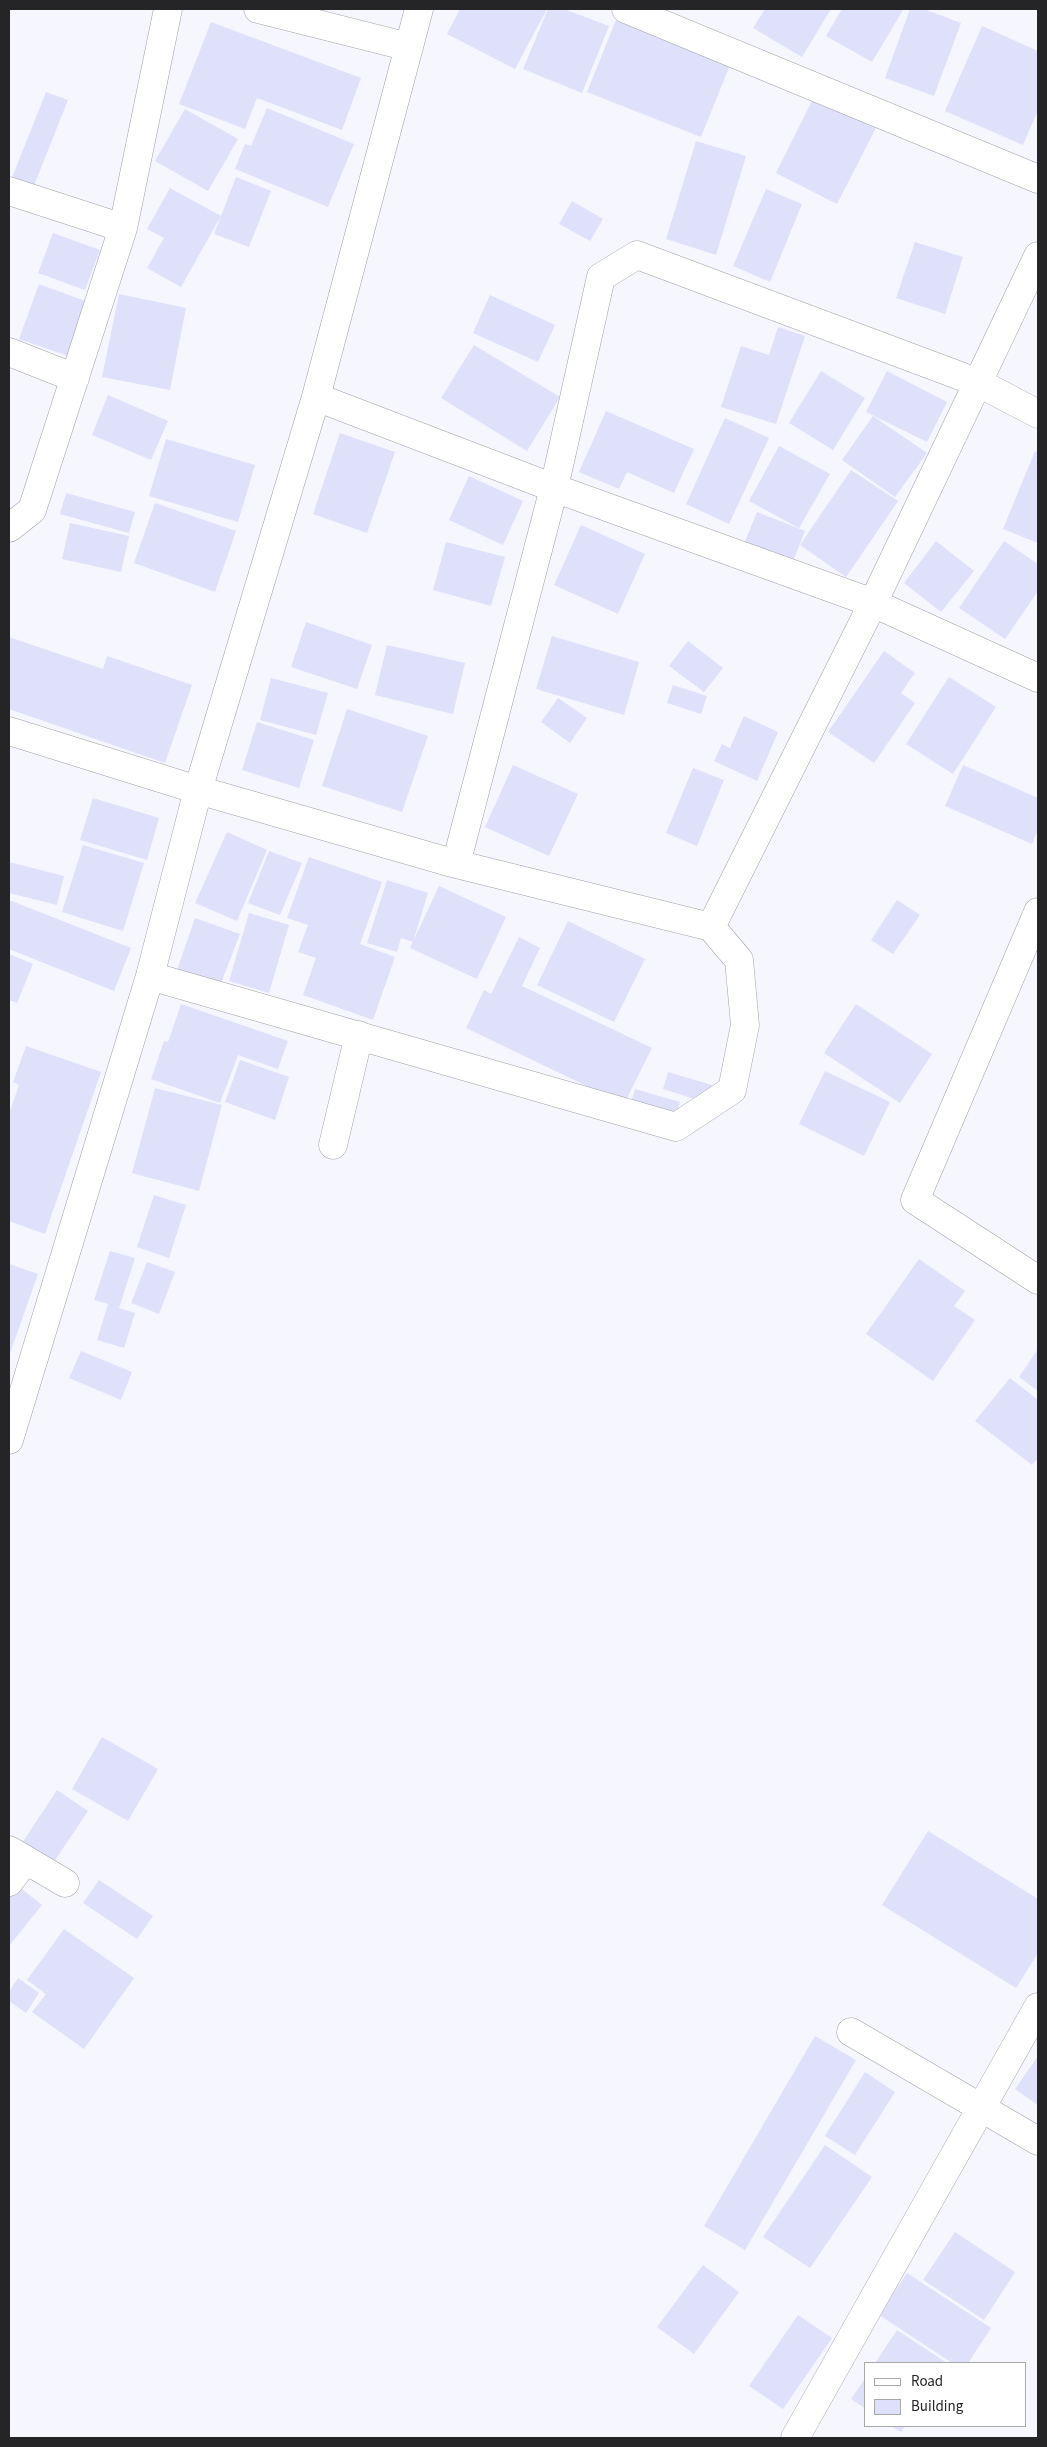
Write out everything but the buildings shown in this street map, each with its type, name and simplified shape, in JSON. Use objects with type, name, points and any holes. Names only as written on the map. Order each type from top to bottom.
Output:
[{"type":"street","points":[[258,9],[409,47]]},
{"type":"street","points":[[9,1440],[150,976],[198,790],[316,397],[419,9]]},
{"type":"street","points":[[626,9],[1038,179]]},
{"type":"street","points":[[9,528],[32,510],[123,228],[160,11]]},
{"type":"street","points":[[9,191],[123,228]]},
{"type":"street","points":[[456,864],[554,488],[601,277],[637,255],[979,383],[1038,414]]},
{"type":"street","points":[[711,927],[873,603],[1038,256]]},
{"type":"street","points":[[9,352],[75,378]]},
{"type":"street","points":[[316,397],[554,488],[873,603],[1038,678]]},
{"type":"street","points":[[10,737],[456,864],[711,927],[739,960],[745,1025],[732,1090],[676,1127],[150,976]]},
{"type":"street","points":[[1038,912],[915,1200],[1038,1280]]},
{"type":"street","points":[[333,1145],[359,1035]]},
{"type":"street","points":[[9,1882],[17,1855],[65,1883]]},
{"type":"street","points":[[795,2438],[1038,2006]]},
{"type":"street","points":[[851,2032],[980,2109],[1038,2141]]}]
